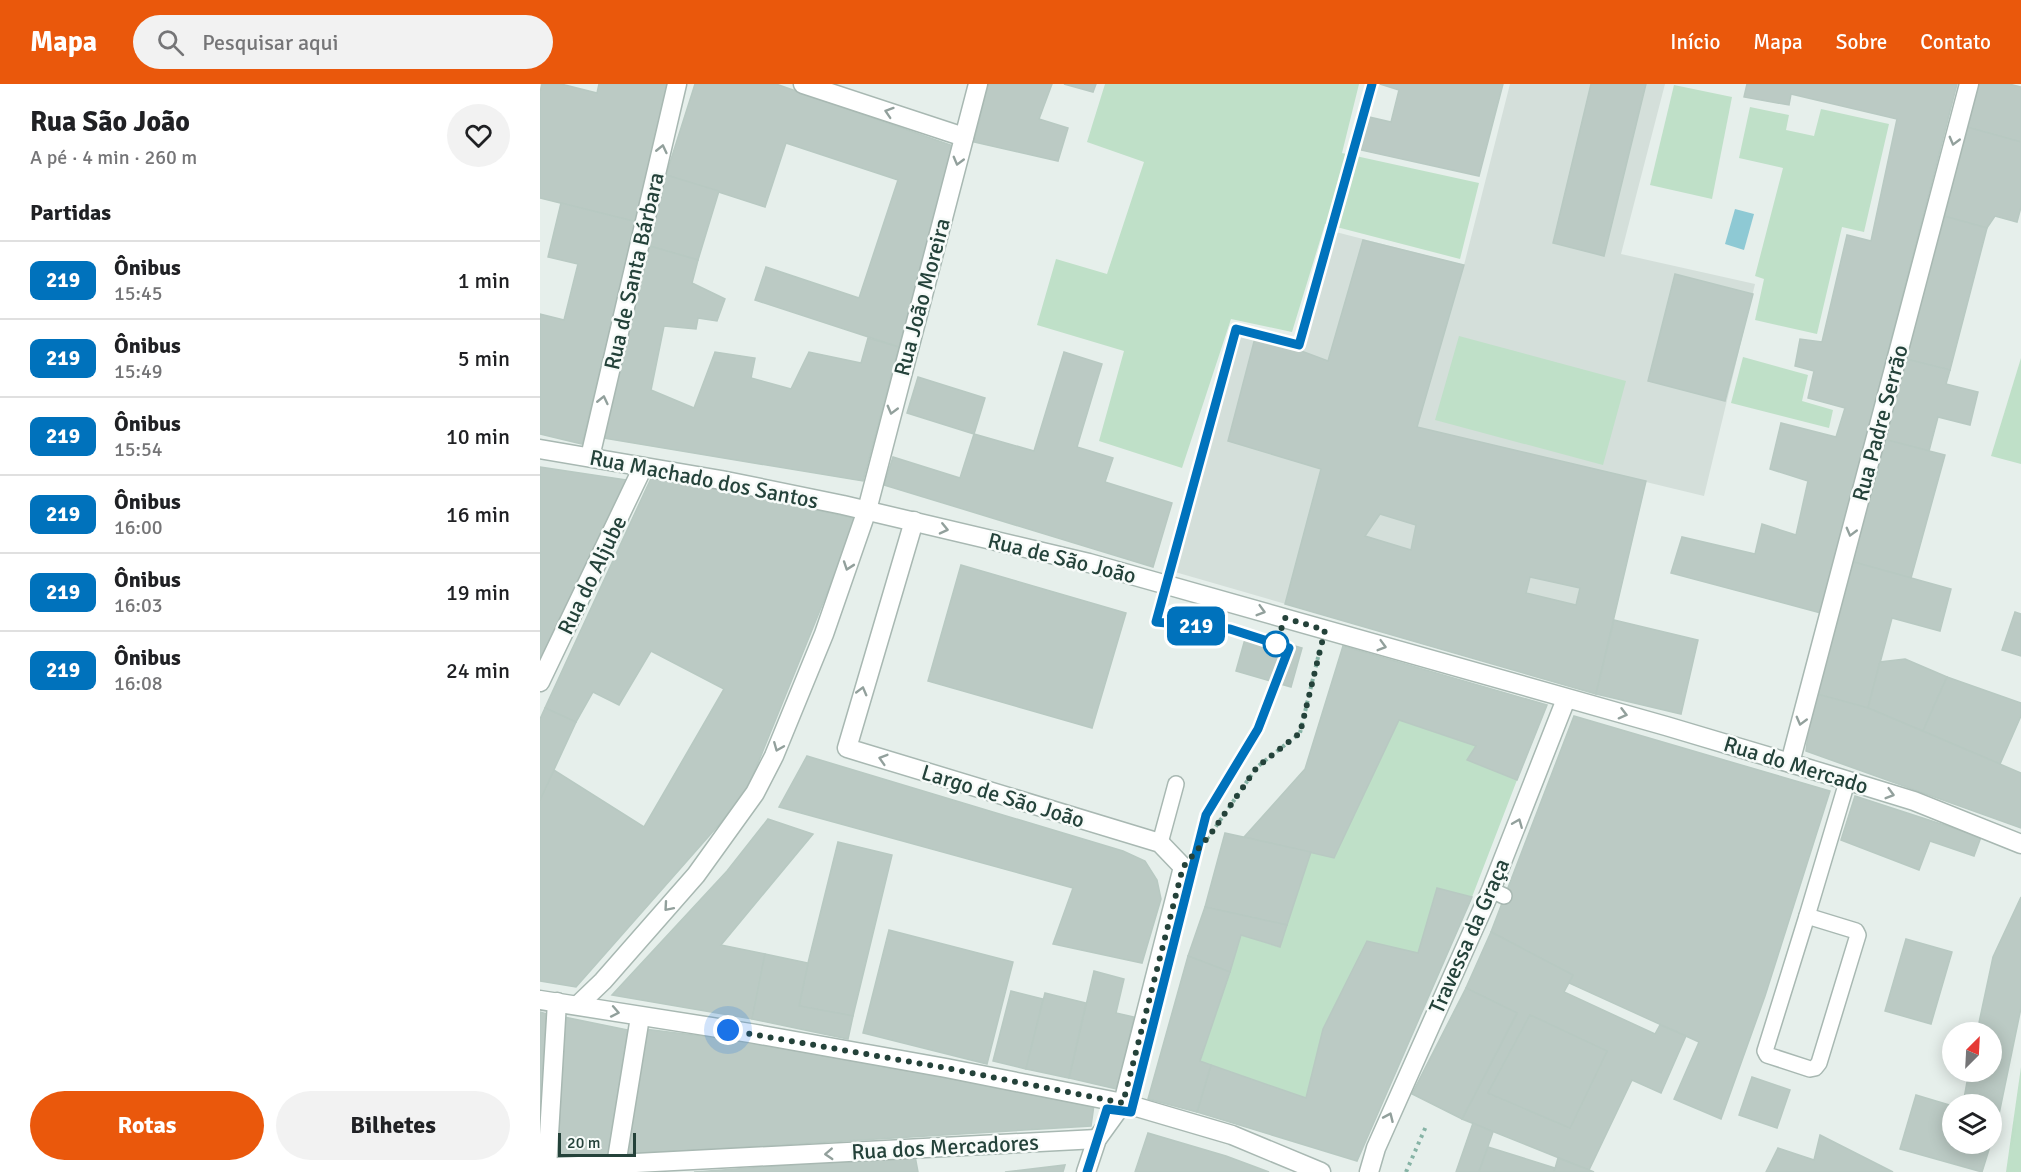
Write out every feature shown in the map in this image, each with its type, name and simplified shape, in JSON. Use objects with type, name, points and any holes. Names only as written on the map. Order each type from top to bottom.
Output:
[{"type":"street","name":"Rua de Santa Bárbara","points":[[590,457],[677,84]]},
{"type":"street","points":[[803,84],[964,137]]},
{"type":"street","name":"Rua João Moreira","points":[[578,1005],[603,981],[696,875],[755,793],[774,756],[824,634],[867,510],[978,84]]},
{"type":"street","name":"Rua Padre Serrão","points":[[1790,763],[1969,84]]},
{"type":"street","name":"Rua Machado dos Santos","points":[[540,449],[721,480],[867,510]]},
{"type":"street","name":"Rua do Aljube","points":[[540,682],[643,467]]},
{"type":"street","name":"Rua de São João","points":[[867,510],[1089,563],[1566,699]]},
{"type":"street","name":"Largo de São João","points":[[914,522],[847,748],[1160,843]]},
{"type":"street","name":"Rua do Mercado","points":[[1566,699],[1666,726],[1914,801],[2021,844]]},
{"type":"street","name":"Travessa da Graça","points":[[1369,1172],[1376,1148],[1498,893],[1566,699]]},
{"type":"street","points":[[1086,1172],[1097,1139],[1123,1103],[1183,867],[1160,843]]},
{"type":"street","points":[[543,1168],[548,1001],[784,1039],[969,1072],[1123,1103],[1232,1135],[1321,1172]]},
{"type":"street","points":[[616,1165],[640,1017]]},
{"type":"street","name":"Rua dos Mercadores","points":[[543,1168],[1097,1139]]},
{"type":"lane","points":[[1807,916],[1856,931],[1858,935],[1819,1063],[1815,1068],[1810,1069],[1767,1055],[1765,1051],[1847,782]]},
{"type":"lane","points":[[1160,843],[1176,784]]},
{"type":"path","points":[[1183,867],[1210,835],[1257,767],[1300,733],[1325,630]]},
{"type":"path","points":[[1406,1172],[1426,1124]]},
{"type":"shaded area","points":[[1510,84],[1665,84],[1621,254],[1755,284],[1704,496],[1646,482],[1596,694],[1175,572],[1192,509],[1185,507],[1239,326],[1298,340],[1328,230],[1464,265]]},
{"type":"green space","points":[[1105,84],[1359,84],[1342,153],[1479,183],[1460,259],[1325,224],[1292,332],[1231,319],[1182,468],[1099,441],[1124,351],[1037,325],[1056,259],[1107,274],[1144,162],[1087,142]]},
{"type":"green space","points":[[1674,85],[1732,97],[1712,199],[1650,185]]},
{"type":"green space","points":[[1750,107],[1789,115],[1786,130],[1814,136],[1821,109],[1889,124],[1864,232],[1842,227],[1817,334],[1755,320],[1764,279],[1755,276],[1783,168],[1739,158]]},
{"type":"green space","points":[[1459,336],[1626,381],[1603,465],[1435,420]]},
{"type":"green space","points":[[1743,357],[1808,375],[1802,401],[1833,410],[1829,428],[1731,403]]},
{"type":"green space","points":[[2021,358],[2021,464],[1991,456]]},
{"type":"green space","points":[[1399,720],[1476,746],[1467,760],[1517,780],[1472,897],[1418,953],[1367,942],[1323,1029],[1306,1098],[1200,1061],[1241,935],[1279,947],[1311,852],[1334,858]]},
{"type":"green space","points":[[2021,1067],[2021,1172],[2006,1172]]},
{"type":"water","points":[[1735,209],[1754,214],[1744,250],[1725,244]]},
{"type":"building","points":[[542,84],[561,84],[597,93],[599,84],[671,84],[637,222],[540,198],[540,92]]},
{"type":"building","points":[[695,84],[776,84],[956,147],[899,347],[755,300],[766,267],[859,298],[898,180],[786,143],[765,207],[666,175]]},
{"type":"building","points":[[988,84],[1052,84],[1039,119],[1068,128],[1058,161],[974,142]]},
{"type":"building","points":[[1064,84],[1096,84],[1093,92]]},
{"type":"building","points":[[1380,84],[1503,84],[1479,176],[1361,150],[1369,117],[1391,122],[1399,90]]},
{"type":"building","points":[[1591,84],[1646,84],[1604,256],[1553,243]]},
{"type":"building","points":[[1747,84],[1957,84],[1821,613],[1671,573],[1682,537],[1755,554],[1762,524],[1796,535],[1808,481],[1770,469],[1781,423],[1836,437],[1845,408],[1808,398],[1814,371],[1795,366],[1800,339],[1822,342],[1847,235],[1871,241],[1897,119],[1791,94],[1789,105],[1744,97]]},
{"type":"building","points":[[1976,84],[2009,84],[2021,87],[2021,142],[1963,126]]},
{"type":"building","points":[[1963,126],[2021,142],[2021,207],[2017,222],[1995,216],[1987,228],[1940,215]]},
{"type":"building","points":[[666,175],[719,191],[698,260],[646,245]]},
{"type":"building","points":[[561,203],[637,222],[582,444],[540,434],[540,314],[564,320],[578,264],[548,257]]},
{"type":"building","points":[[1940,215],[1987,228],[1950,370],[1902,358]]},
{"type":"building","points":[[1363,240],[1464,265],[1417,427],[1646,481],[1596,694],[1285,604],[1321,469],[1228,441],[1256,334],[1328,361]],"holes":[[[1380,514],[1416,525],[1411,550],[1365,536]],[[1530,577],[1580,588],[1576,605],[1526,593]]]},
{"type":"building","points":[[646,245],[698,260],[692,283],[725,299],[717,321],[698,318],[696,329],[664,326],[651,390],[694,408],[715,352],[755,358],[751,378],[791,389],[809,352],[861,363],[868,338],[899,347],[863,481],[603,438]]},
{"type":"building","points":[[1675,274],[1753,294],[1725,401],[1648,381]]},
{"type":"building","points":[[1064,352],[1102,364],[1077,447],[1113,458],[1105,482],[1172,503],[1153,567],[884,485],[893,457],[960,478],[974,434],[1034,451]]},
{"type":"building","points":[[1902,358],[1950,370],[1946,384],[1978,392],[1970,425],[1938,417],[1929,451],[1883,439]]},
{"type":"building","points":[[918,377],[985,398],[974,434],[907,413]]},
{"type":"building","points":[[1883,439],[1945,455],[1911,578],[1850,561]]},
{"type":"building","points":[[540,467],[627,480],[540,665]]},
{"type":"building","points":[[653,474],[857,519],[745,795],[576,987],[540,981],[540,800],[554,770],[644,827],[724,689],[651,651],[619,705],[593,692],[576,722],[545,708]]},
{"type":"building","points":[[1850,561],[1951,589],[1940,631],[1892,618],[1868,708],[1813,693]]},
{"type":"building","points":[[961,565],[1126,613],[1092,728],[928,681]]},
{"type":"building","points":[[2015,612],[2021,614],[2021,656],[2002,650]]},
{"type":"building","points":[[1614,620],[1698,640],[1681,714],[1596,694]]},
{"type":"building","points":[[1247,632],[1302,648],[1291,687],[1236,671]]},
{"type":"building","points":[[1343,646],[1547,705],[1517,780],[1467,760],[1476,746],[1399,720],[1334,858],[1244,837],[1305,769]]},
{"type":"building","points":[[1905,659],[1947,677],[1923,731],[1868,708],[1880,662]]},
{"type":"building","points":[[1947,677],[2021,703],[2021,716],[2000,764],[1923,731]]},
{"type":"building","points":[[1813,693],[1868,708],[2021,773],[2021,828],[1806,751]]},
{"type":"building","points":[[545,708],[576,722],[540,800],[540,719]]},
{"type":"building","points":[[1574,716],[1830,791],[1765,996],[1721,1119],[1674,1099],[1699,1042],[1569,983],[1573,975],[1491,932]]},
{"type":"building","points":[[807,756],[1123,851],[1145,861],[1157,880],[1161,899],[1142,963],[1053,944],[1073,888],[779,807]]},
{"type":"building","points":[[1855,796],[1981,837],[1974,856],[1930,841],[1919,870],[1841,840]]},
{"type":"building","points":[[768,819],[813,834],[721,945],[765,954],[752,1019],[612,995],[727,871]]},
{"type":"building","points":[[1225,833],[1311,852],[1287,925],[1205,907]]},
{"type":"building","points":[[838,842],[892,855],[853,1016],[799,1006]]},
{"type":"building","points":[[1437,888],[1472,897],[1357,1161],[1197,1112],[1211,1065],[1306,1098],[1323,1029],[1367,941],[1418,953]]},
{"type":"building","points":[[2021,897],[2021,1008],[2002,1100],[2002,1094],[1965,1094],[1967,1082],[2002,1082],[2002,1022],[1979,1022],[1993,957]]},
{"type":"building","points":[[1205,907],[1287,925],[1280,947],[1241,935],[1230,972],[1188,956]]},
{"type":"building","points":[[889,930],[1013,962],[987,1064],[863,1033]]},
{"type":"building","points":[[1491,932],[1573,975],[1564,992],[1655,1034],[1660,1025],[1686,1036],[1661,1093],[1632,1080],[1589,1170],[1462,1119],[1517,1013],[1466,988]],"holes":[[[1530,1015],[1607,1051],[1570,1128],[1488,1093]]]},
{"type":"building","points":[[1906,939],[1952,952],[1931,1024],[1885,1011]]},
{"type":"building","points":[[765,954],[808,963],[799,1006],[853,1016],[848,1039],[752,1019]]},
{"type":"building","points":[[1188,956],[1230,972],[1200,1061],[1211,1065],[1197,1112],[1148,1099]]},
{"type":"building","points":[[1094,971],[1124,979],[1116,1013],[1134,1017],[1117,1089],[1069,1078]]},
{"type":"building","points":[[1466,988],[1517,1013],[1462,1119],[1412,1094]]},
{"type":"building","points":[[1011,991],[1043,999],[1026,1069],[993,1061]]},
{"type":"building","points":[[1045,993],[1086,1003],[1069,1078],[1026,1069]]},
{"type":"building","points":[[540,1012],[547,1014],[540,1138]]},
{"type":"building","points":[[1530,1015],[1607,1051],[1570,1128],[1488,1093]]},
{"type":"building","points":[[564,1017],[628,1030],[608,1155],[554,1159]]},
{"type":"building","points":[[644,1029],[750,1042],[944,1075],[1094,1105],[1091,1126],[628,1154]]},
{"type":"building","points":[[1752,1077],[1790,1090],[1777,1128],[1739,1115]]},
{"type":"building","points":[[1916,1095],[1942,1103],[1942,1154],[1988,1154],[1982,1172],[1900,1149]]},
{"type":"building","points":[[1473,1123],[1493,1132],[1479,1172],[1456,1172]]},
{"type":"building","points":[[1148,1133],[1226,1156],[1269,1172],[1135,1172]]},
{"type":"building","points":[[1820,1135],[1893,1172],[1766,1172],[1778,1148],[1814,1160]]},
{"type":"building","points":[[1488,1147],[1555,1168],[1554,1172],[1479,1172]]},
{"type":"building","points":[[915,1156],[918,1172],[694,1172]]},
{"type":"building","points":[[1558,1158],[1589,1170],[1594,1172],[1554,1172]]},
{"type":"building","points":[[1065,1165],[1063,1172],[1005,1172]]},
{"type":"bus line","name":"219","points":[[1087,1172],[1107,1109],[1131,1112],[1206,815],[1258,729],[1289,648],[1230,629],[1156,622],[1178,536],[1236,329],[1299,345],[1372,84]]},
{"type":"route","points":[[728,1030],[946,1068],[1123,1103],[1183,867],[1210,835],[1257,767],[1300,733],[1325,630],[1285,618],[1276,644]]}]
